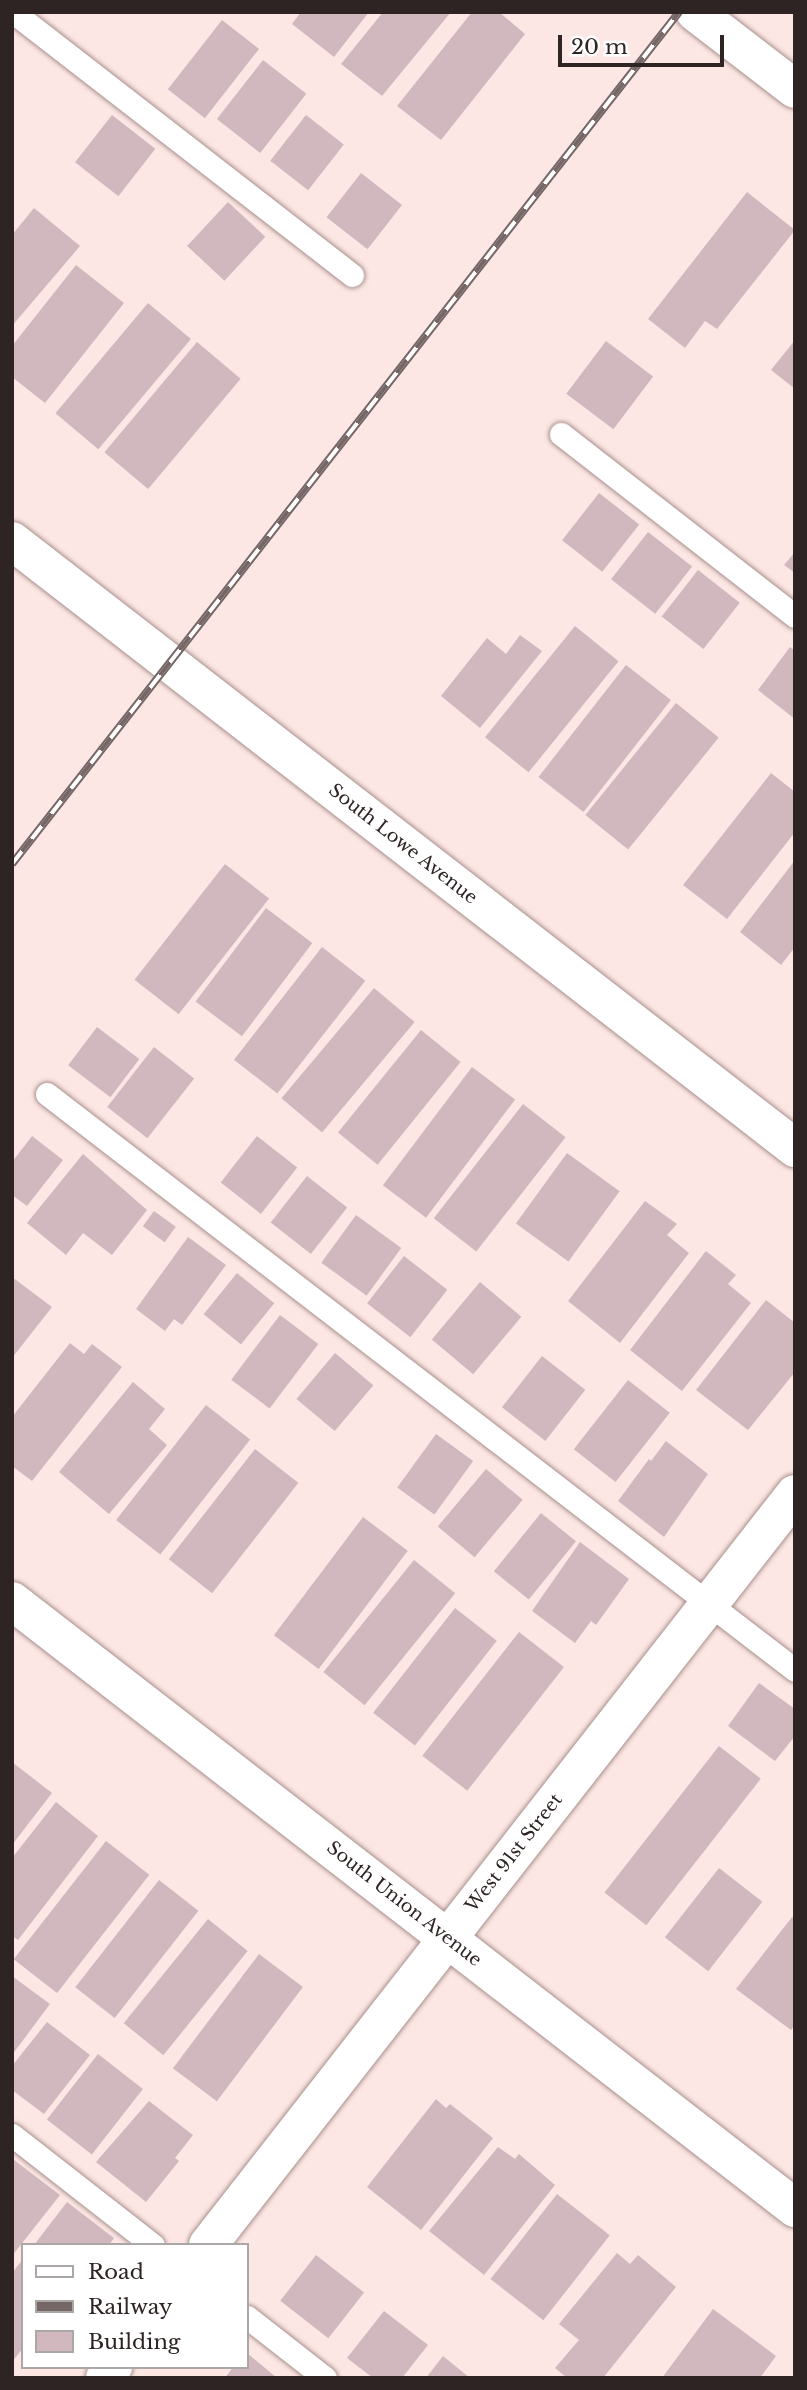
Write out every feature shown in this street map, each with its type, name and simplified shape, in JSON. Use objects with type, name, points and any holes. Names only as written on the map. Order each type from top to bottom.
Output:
[{"type":"street","points":[[695,12],[795,89]]},
{"type":"street","name":"South Lowe Avenue","points":[[12,541],[795,1148]]},
{"type":"street","name":"West 91st Street","points":[[210,2243],[795,1494]]},
{"type":"street","name":"South Union Avenue","points":[[12,1601],[795,2208]]},
{"type":"lane","points":[[13,12],[352,275]]},
{"type":"lane","points":[[561,434],[795,616]]},
{"type":"lane","points":[[47,1094],[795,1670]]},
{"type":"lane","points":[[12,2136],[150,2243]]},
{"type":"lane","points":[[248,2318],[325,2378]]},
{"type":"building","points":[[301,12],[369,12],[334,57],[292,24]]},
{"type":"building","points":[[383,12],[451,12],[382,96],[341,64]]},
{"type":"building","points":[[472,12],[499,12],[525,34],[441,140],[397,106]]},
{"type":"building","points":[[222,20],[259,49],[205,118],[168,89]]},
{"type":"building","points":[[263,60],[306,94],[260,153],[217,119]]},
{"type":"building","points":[[112,115],[155,149],[118,196],[75,162]]},
{"type":"building","points":[[306,115],[344,145],[308,190],[270,161]]},
{"type":"building","points":[[361,173],[402,205],[367,249],[327,217]]},
{"type":"building","points":[[747,192],[795,230],[717,329],[705,321],[685,348],[648,319]]},
{"type":"building","points":[[228,202],[265,237],[224,281],[187,246]]},
{"type":"building","points":[[34,208],[80,246],[12,326],[12,235]]},
{"type":"building","points":[[76,265],[124,303],[45,403],[12,377],[12,346]]},
{"type":"building","points":[[148,303],[191,339],[98,449],[55,413]]},
{"type":"building","points":[[795,340],[795,389],[771,370]]},
{"type":"building","points":[[606,341],[653,377],[613,429],[566,394]]},
{"type":"building","points":[[197,342],[241,379],[148,489],[104,452]]},
{"type":"building","points":[[599,493],[639,524],[602,572],[562,540]]},
{"type":"building","points":[[648,532],[692,566],[655,614],[611,579]]},
{"type":"building","points":[[795,552],[795,573],[784,565]]},
{"type":"building","points":[[698,570],[740,603],[703,649],[662,616]]},
{"type":"building","points":[[575,626],[619,661],[529,772],[485,737]]},
{"type":"building","points":[[520,635],[542,651],[480,728],[441,696],[487,638],[506,654]]},
{"type":"building","points":[[790,647],[795,651],[795,719],[758,690]]},
{"type":"building","points":[[626,665],[671,700],[583,812],[539,777]]},
{"type":"building","points":[[676,703],[719,738],[628,850],[585,815]]},
{"type":"building","points":[[771,773],[795,792],[795,832],[727,919],[683,885]]},
{"type":"building","points":[[795,860],[795,947],[781,965],[740,932]]},
{"type":"building","points":[[225,864],[269,898],[179,1014],[134,980]]},
{"type":"building","points":[[266,908],[312,943],[242,1036],[196,1001]]},
{"type":"building","points":[[322,947],[365,981],[277,1094],[234,1060]]},
{"type":"building","points":[[374,988],[415,1022],[322,1132],[281,1098]]},
{"type":"building","points":[[97,1027],[139,1059],[110,1097],[68,1065]]},
{"type":"building","points":[[421,1030],[461,1062],[378,1165],[338,1133]]},
{"type":"building","points":[[154,1047],[194,1078],[147,1138],[107,1107]]},
{"type":"building","points":[[472,1067],[515,1099],[426,1218],[383,1185]]},
{"type":"building","points":[[523,1104],[566,1137],[476,1252],[434,1218]]},
{"type":"building","points":[[32,1136],[63,1160],[27,1206],[12,1195],[12,1162]]},
{"type":"building","points":[[257,1136],[297,1167],[261,1214],[221,1182]]},
{"type":"building","points":[[567,1153],[620,1191],[568,1262],[516,1223]]},
{"type":"building","points":[[83,1154],[147,1210],[112,1255],[83,1233],[66,1255],[27,1223]]},
{"type":"building","points":[[307,1176],[347,1207],[311,1254],[271,1222]]},
{"type":"building","points":[[645,1201],[677,1224],[667,1235],[689,1253],[620,1343],[568,1301]]},
{"type":"building","points":[[154,1211],[176,1227],[165,1242],[143,1226]]},
{"type":"building","points":[[356,1215],[401,1248],[367,1296],[321,1263]]},
{"type":"building","points":[[188,1237],[226,1265],[182,1325],[174,1319],[165,1331],[136,1309]]},
{"type":"building","points":[[706,1251],[736,1275],[728,1284],[751,1303],[682,1391],[630,1350]]},
{"type":"building","points":[[404,1256],[447,1290],[410,1337],[367,1303]]},
{"type":"building","points":[[237,1273],[274,1303],[241,1344],[204,1314]]},
{"type":"building","points":[[12,1277],[52,1307],[12,1358]]},
{"type":"building","points":[[480,1282],[521,1317],[473,1374],[432,1339]]},
{"type":"building","points":[[766,1300],[795,1323],[795,1372],[748,1430],[696,1390]]},
{"type":"building","points":[[280,1315],[318,1344],[270,1409],[231,1380]]},
{"type":"building","points":[[70,1343],[84,1354],[92,1344],[122,1367],[32,1481],[12,1466],[12,1417]]},
{"type":"building","points":[[335,1353],[373,1385],[335,1431],[296,1399]]},
{"type":"building","points":[[542,1356],[585,1390],[545,1441],[502,1407]]},
{"type":"building","points":[[628,1380],[670,1413],[616,1482],[574,1449]]},
{"type":"building","points":[[133,1382],[165,1409],[149,1429],[167,1445],[109,1514],[59,1472]]},
{"type":"building","points":[[206,1405],[250,1439],[160,1555],[116,1520]]},
{"type":"building","points":[[436,1434],[473,1461],[434,1514],[397,1487]]},
{"type":"building","points":[[666,1441],[708,1474],[664,1537],[618,1501]]},
{"type":"building","points":[[255,1449],[298,1483],[212,1593],[169,1559]]},
{"type":"building","points":[[486,1469],[523,1500],[475,1557],[438,1526]]},
{"type":"building","points":[[541,1513],[576,1541],[529,1600],[494,1571]]},
{"type":"building","points":[[363,1517],[408,1551],[319,1669],[274,1635]]},
{"type":"building","points":[[580,1542],[629,1579],[596,1625],[591,1621],[575,1643],[532,1611]]},
{"type":"building","points":[[414,1560],[455,1593],[365,1705],[323,1672]]},
{"type":"building","points":[[455,1608],[497,1641],[415,1745],[373,1713]]},
{"type":"building","points":[[519,1632],[564,1667],[467,1791],[422,1756]]},
{"type":"building","points":[[759,1683],[795,1709],[795,1736],[775,1761],[728,1726]]},
{"type":"building","points":[[719,1746],[761,1779],[646,1925],[604,1893]]},
{"type":"building","points":[[12,1762],[52,1793],[12,1845]]},
{"type":"building","points":[[56,1802],[98,1836],[18,1940],[12,1936],[12,1858]]},
{"type":"building","points":[[106,1841],[149,1875],[57,1993],[14,1959]]},
{"type":"building","points":[[719,1868],[762,1902],[708,1971],[665,1937]]},
{"type":"building","points":[[159,1880],[198,1911],[115,2018],[75,1987]]},
{"type":"building","points":[[792,1917],[795,1919],[795,2025],[791,2030],[736,1989]]},
{"type":"building","points":[[208,1919],[248,1951],[163,2055],[124,2023]]},
{"type":"building","points":[[259,1954],[303,1987],[217,2101],[173,2068]]},
{"type":"building","points":[[12,1976],[50,2004],[12,2055]]},
{"type":"building","points":[[47,2022],[90,2055],[44,2114],[12,2090],[12,2066]]},
{"type":"building","points":[[98,2054],[143,2089],[92,2154],[47,2119]]},
{"type":"building","points":[[436,2099],[446,2108],[450,2104],[493,2138],[421,2230],[367,2187]]},
{"type":"building","points":[[149,2101],[193,2135],[175,2158],[179,2161],[146,2202],[96,2162]]},
{"type":"building","points":[[498,2147],[515,2159],[519,2154],[555,2185],[484,2275],[429,2231]]},
{"type":"building","points":[[14,2160],[60,2195],[12,2256]]},
{"type":"building","points":[[557,2194],[610,2235],[543,2320],[491,2279]]},
{"type":"building","points":[[67,2202],[114,2238],[110,2243],[36,2243]]},
{"type":"building","points":[[617,2253],[630,2264],[638,2255],[676,2287],[603,2378],[567,2378],[555,2368],[579,2340],[559,2324]]},
{"type":"building","points":[[316,2255],[364,2293],[328,2338],[280,2301]]},
{"type":"building","points":[[21,2262],[21,2351],[12,2362],[12,2273]]},
{"type":"building","points":[[713,2309],[776,2356],[760,2378],[662,2378]]},
{"type":"building","points":[[384,2311],[428,2345],[402,2378],[373,2378],[347,2358]]},
{"type":"building","points":[[248,2354],[277,2378],[225,2378],[232,2369],[248,2369]]},
{"type":"building","points":[[443,2356],[470,2378],[426,2378]]},
{"type":"railway","points":[[12,864],[679,12]]}]
